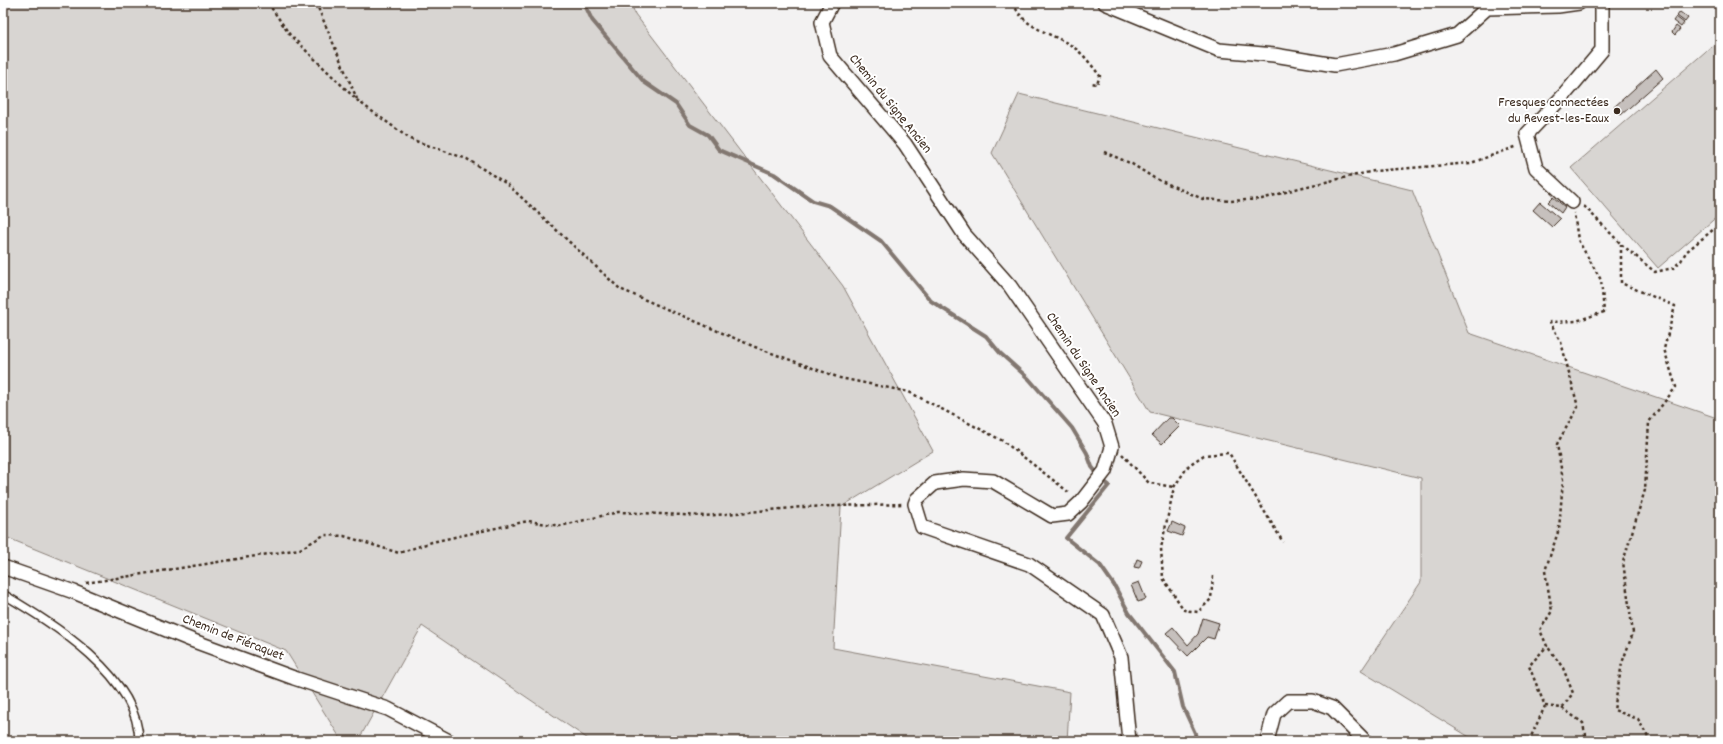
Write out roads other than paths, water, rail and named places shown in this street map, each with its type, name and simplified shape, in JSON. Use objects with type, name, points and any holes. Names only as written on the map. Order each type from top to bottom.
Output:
[{"type":"street","name":"Chemin du Signe Ancien","points":[[832,3],[822,22],[830,56],[905,144],[964,234],[1010,286],[1105,424],[1112,447],[1105,471],[1081,502],[1068,514],[1052,516],[993,481],[964,479],[935,483],[918,499],[915,504],[922,527],[1029,564],[1103,615],[1121,657],[1129,741]]},
{"type":"street","points":[[1105,3],[1219,50],[1274,55],[1335,65],[1394,54],[1456,35],[1487,8],[1558,6],[1579,3]]},
{"type":"street","points":[[1572,202],[1536,168],[1527,134],[1565,94],[1602,50],[1602,3]]},
{"type":"street","name":"Chemin de Fiéraquet","points":[[3,567],[74,592],[191,640],[294,678],[388,709],[449,741]]},
{"type":"street","points":[[1267,741],[1274,714],[1288,701],[1313,701],[1332,708],[1365,741]]},
{"type":"lane","points":[[3,594],[58,630],[101,665],[121,690],[132,708],[139,732],[139,741]]},
{"type":"waterway","points":[[584,3],[592,20],[644,82],[676,104],[690,125],[708,135],[719,150],[774,174],[813,201],[830,206],[881,241],[931,301],[986,336],[1000,353],[1029,379],[1072,428],[1096,472]]},
{"type":"waterway","points":[[1105,482],[1109,485],[1066,538],[1100,565],[1114,585],[1129,613],[1175,672],[1183,707],[1195,733],[1196,741]]},
{"type":"place","name":"Fresques connectées du Revest-les-Eaux","points":[[1617,111]]}]
